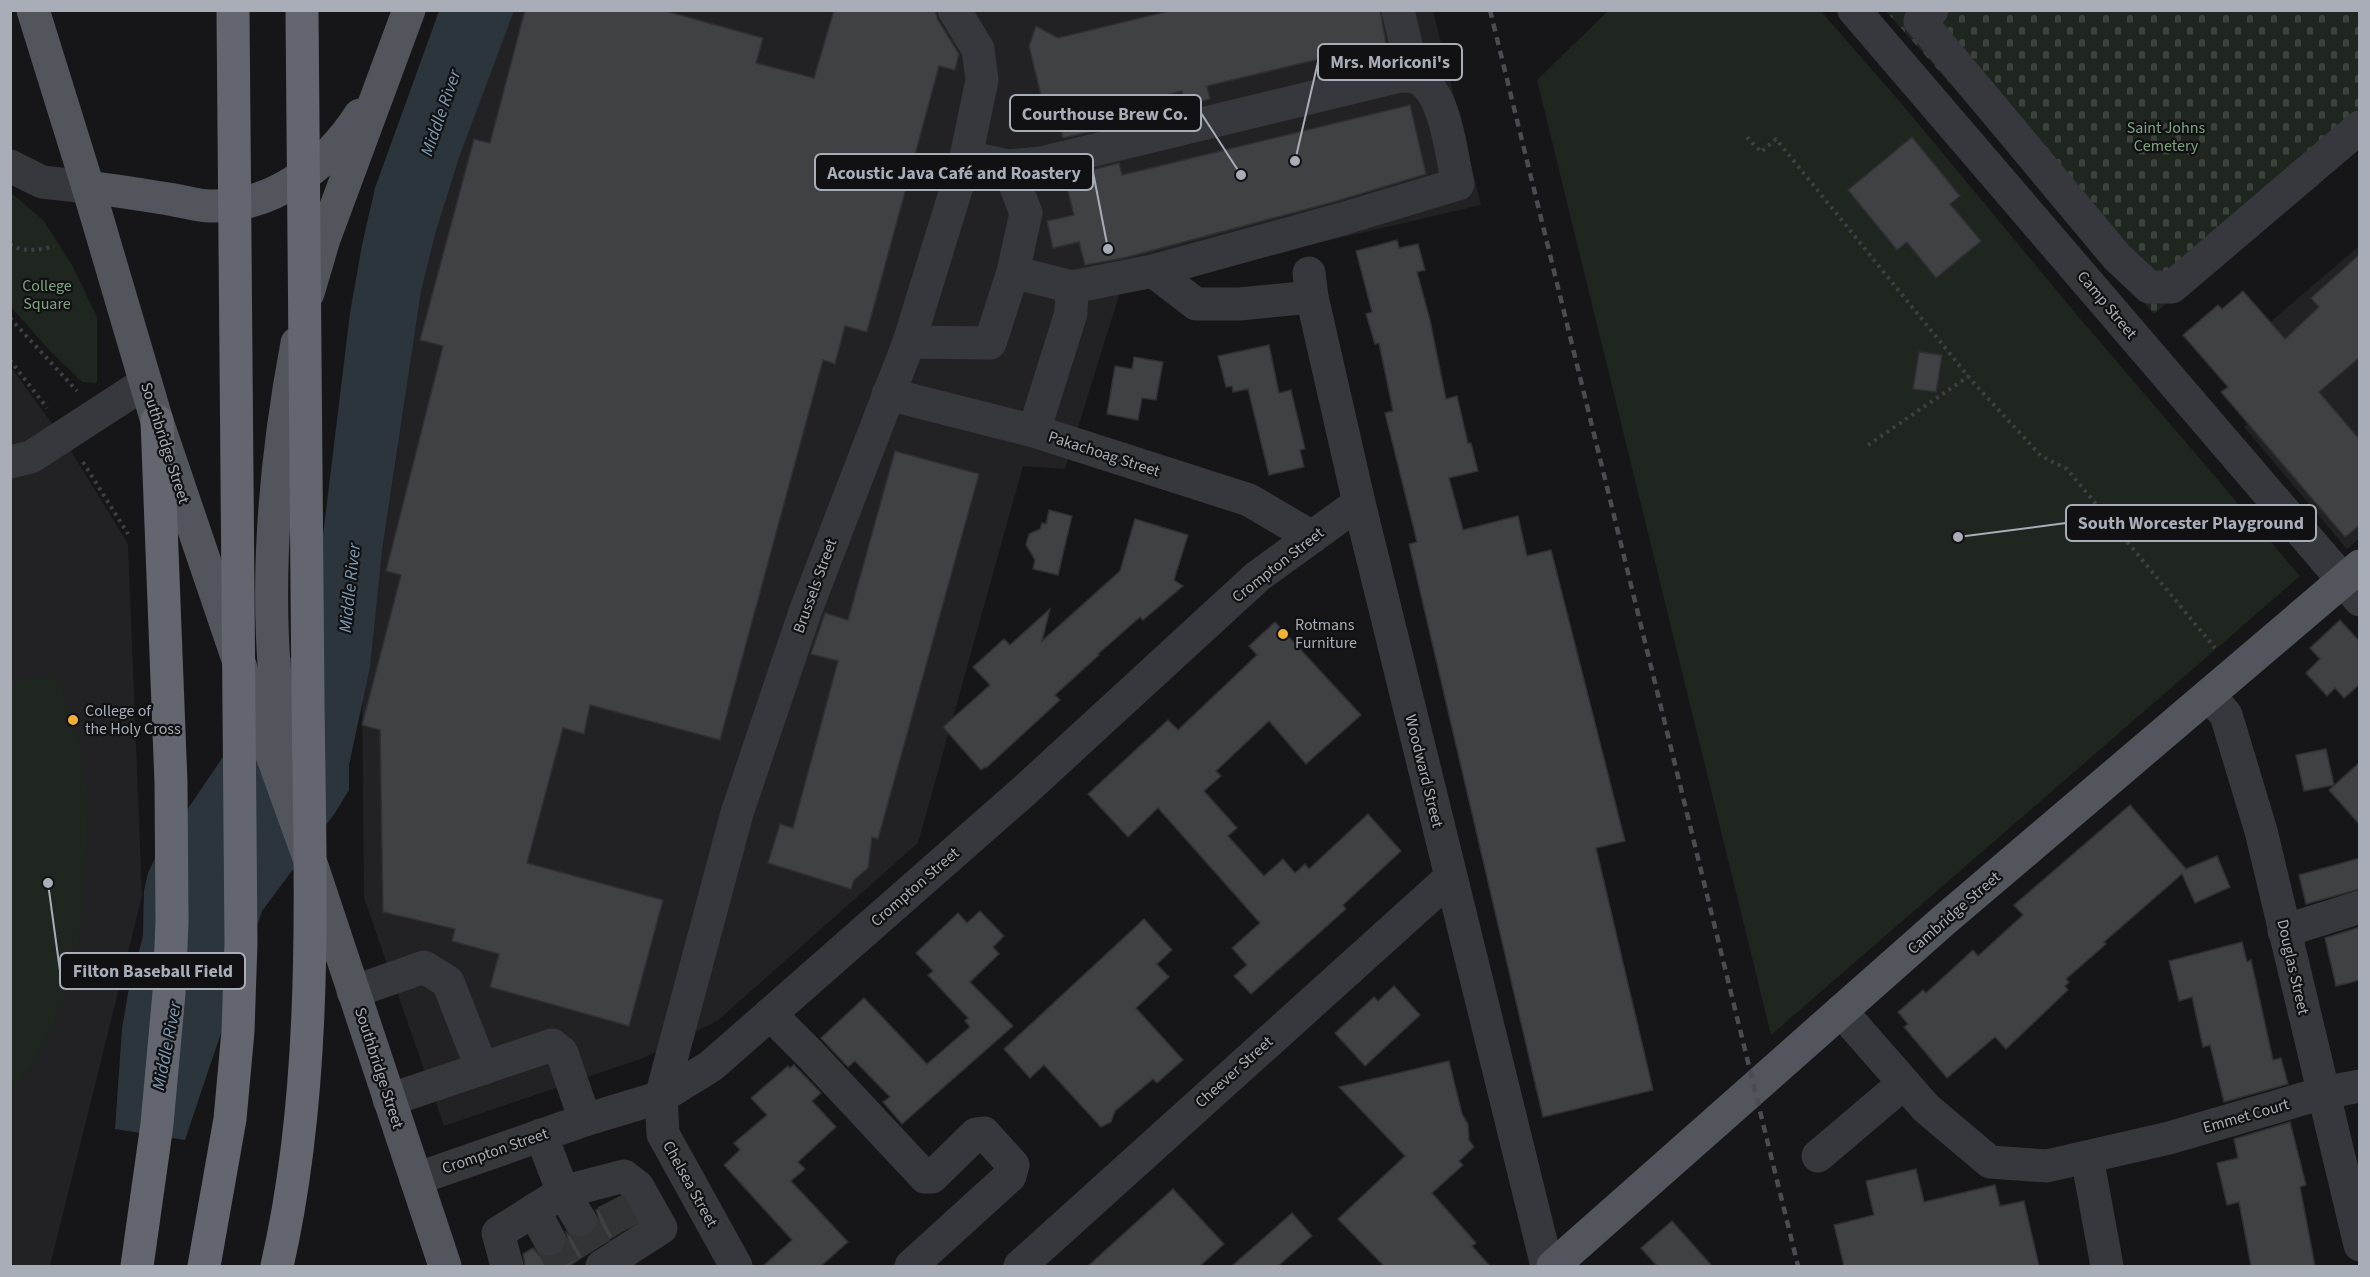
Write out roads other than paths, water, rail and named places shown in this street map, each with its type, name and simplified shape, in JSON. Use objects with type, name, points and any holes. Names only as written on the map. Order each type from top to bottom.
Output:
[{"type":"highway","points":[[204,1266],[230,1119],[238,1031],[241,943],[233,10]]},
{"type":"highway","points":[[277,1266],[288,1218],[297,1149],[310,937],[302,10]]},
{"type":"highway","points":[[303,201],[326,10]]},
{"type":"highway","points":[[137,1266],[148,1197],[169,993],[172,922],[171,783],[157,422]]},
{"type":"main road","name":"Southbridge Street","points":[[33,10],[157,422],[313,870],[445,1266]]},
{"type":"main road","points":[[88,187],[210,206],[245,202],[277,192],[312,170],[357,121],[385,78],[409,10]]},
{"type":"main road","name":"Southbridge Street","points":[[313,870],[284,746],[274,653],[272,549],[275,497],[287,395],[297,342],[324,239],[385,78]]},
{"type":"main road","name":"Cambridge Street","points":[[1553,1266],[1943,921],[2209,695],[2353,583]]},
{"type":"street","name":"Brussels Street","points":[[661,1097],[737,813],[805,612],[909,342],[966,158],[982,80],[978,49],[954,10]]},
{"type":"street","points":[[1398,10],[1413,76]]},
{"type":"street","name":"Camp Street","points":[[1854,10],[2353,583]]},
{"type":"street","points":[[1921,14],[2117,257],[2149,287],[2172,286],[2360,127]]},
{"type":"street","points":[[966,158],[1008,166],[1041,163],[1400,76],[1413,76],[1426,84],[1439,101],[1458,184],[1342,219],[1153,271],[1072,287],[1013,272]]},
{"type":"street","points":[[10,166],[42,182],[88,187]]},
{"type":"street","points":[[909,342],[990,343],[1013,272],[1026,213],[1008,166]]},
{"type":"street","name":"Woodward Street","points":[[1153,271],[1196,304],[1239,304],[1311,285],[1359,503],[1547,1266]]},
{"type":"street","points":[[1034,431],[1071,313],[1072,287]]},
{"type":"street","points":[[10,462],[31,457],[145,383]]},
{"type":"street","name":"Pakachoag Street","points":[[888,394],[1034,431],[1249,500],[1312,537]]},
{"type":"street","name":"Crompton Street","points":[[416,1179],[585,1120],[661,1097],[711,1066],[1023,792],[1258,576],[1359,503]]},
{"type":"street","name":"Douglas Street","points":[[2209,695],[2226,715],[2261,831],[2360,1245]]},
{"type":"street","name":"Cheever Street","points":[[1020,1266],[1450,878]]},
{"type":"street","points":[[2284,931],[2360,907]]},
{"type":"street","points":[[353,992],[424,967],[448,982],[482,1069]]},
{"type":"street","name":"Emmet Court","points":[[1841,1011],[1926,1108],[1990,1162],[2047,1166],[2169,1138],[2323,1093],[2360,1086]]},
{"type":"street","points":[[770,1014],[924,1177],[932,1177],[976,1134],[984,1133],[1013,1165],[1010,1176],[911,1266]]},
{"type":"street","points":[[389,1100],[552,1046],[562,1053],[585,1120]]},
{"type":"street","points":[[1818,1156],[1904,1083]]},
{"type":"street","name":"Chelsea Street","points":[[661,1097],[663,1134],[736,1266]]},
{"type":"street","points":[[541,1136],[563,1192],[580,1220]]},
{"type":"street","points":[[2087,1156],[2107,1266]]},
{"type":"street","points":[[507,1266],[498,1233],[563,1192],[606,1191],[624,1176],[638,1187],[661,1228],[632,1238],[601,1260]]},
{"type":"street","points":[[534,1210],[549,1239]]},
{"type":"water","name":"Middle River","points":[[439,11],[514,11],[460,155],[436,231],[421,292],[382,551],[370,667],[349,765],[349,790],[335,813],[262,911],[185,1140],[115,1129],[122,1029],[128,993],[143,936],[144,891],[148,873],[157,854],[312,626],[350,313],[362,245],[375,188]]},
{"type":"tunnel","points":[[612,1200],[628,1231]]},
{"type":"tunnel","points":[[580,1220],[597,1250]]},
{"type":"tunnel","points":[[549,1239],[564,1266]]},
{"type":"railway","points":[[1490,10],[1798,1266]]},
{"type":"place","name":"Mrs. Moriconi's","points":[[1295,161]]},
{"type":"place","name":"Courthouse Brew Co.","points":[[1241,175]]},
{"type":"place","name":"Acoustic Java Café and Roastery","points":[[1108,249]]},
{"type":"place","name":"South Worcester Playground","points":[[1958,537]]},
{"type":"place","name":"Rotmans Furniture","points":[[1283,634]]},
{"type":"place","name":"College of the Holy Cross","points":[[73,720]]},
{"type":"place","name":"Filton Baseball Field","points":[[48,883]]},
{"type":"park label","name":"Saint Johns Cemetery","points":[[2166,137]]},
{"type":"park label","name":"College Square","points":[[47,295]]}]
